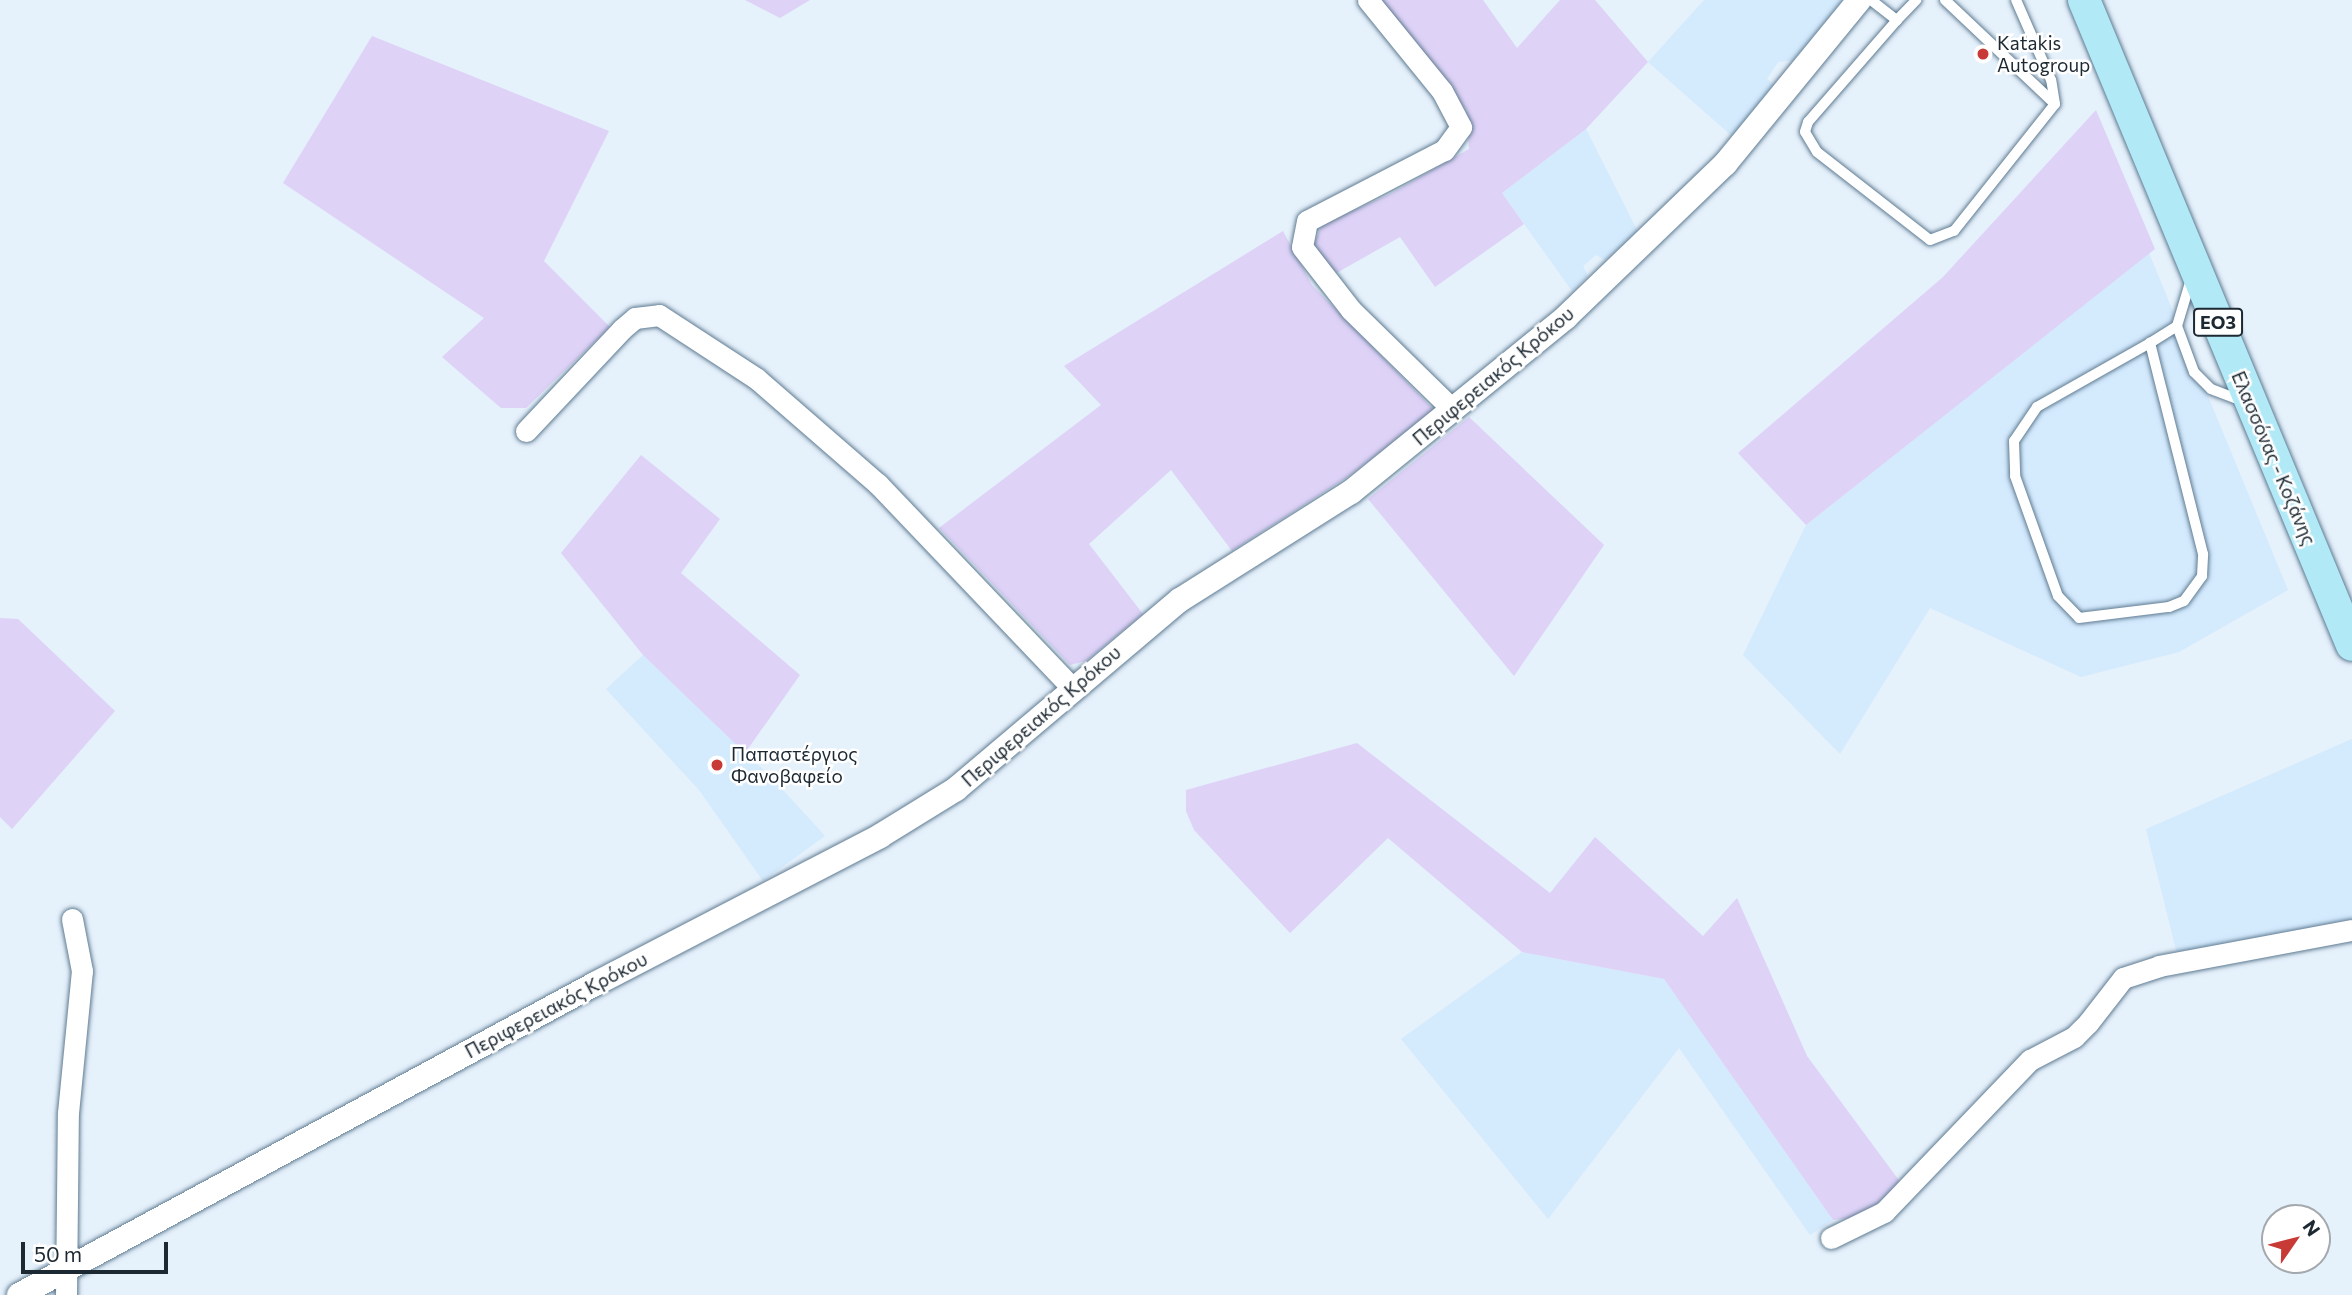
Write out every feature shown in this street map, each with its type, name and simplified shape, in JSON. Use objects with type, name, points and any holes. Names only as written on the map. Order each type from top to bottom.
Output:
[{"type":"main road","name":"Ελασσόνας - Κοζάνης","points":[[2084,0],[2352,645]]},
{"type":"street","points":[[1368,0],[1442,91],[1461,127],[1444,150],[1307,221],[1302,247],[1351,310],[1453,410]]},
{"type":"street","name":"Περιφερειακός Κρόκου","points":[[19,1295],[880,836],[956,789],[1214,574],[1350,492],[1566,317],[1686,206],[1859,0]]},
{"type":"street","points":[[526,431],[622,329],[635,318],[659,315],[757,379],[878,484],[916,519],[1073,689]]},
{"type":"street","points":[[66,1295],[68,1113],[82,971],[72,919]]},
{"type":"street","points":[[1831,1238],[1884,1212],[2030,1060],[2074,1037],[2123,978],[2159,966],[2352,930]]},
{"type":"lane","points":[[1871,0],[1897,20]]},
{"type":"lane","points":[[1916,0],[1808,122],[1805,132],[1817,152],[1918,234],[1930,240],[1954,231],[2055,104],[2051,80],[2017,0]]},
{"type":"lane","points":[[1945,0],[2055,104]]},
{"type":"lane","points":[[2150,343],[2203,554],[2202,576],[2184,601],[2169,607],[2079,618],[2058,596],[2015,476],[2014,441],[2037,407],[2177,326],[2195,267]]},
{"type":"lane","points":[[2177,326],[2202,382],[2251,404]]},
{"type":"shaded area","points":[[745,0],[810,0],[780,18]]},
{"type":"shaded area","points":[[1382,0],[1483,0],[1517,48],[1560,0],[1595,0],[1648,62],[1586,129],[1502,193],[1524,224],[1435,287],[1400,237],[1333,275],[1314,243],[1322,225],[1392,193],[1469,149],[1466,110]]},
{"type":"shaded area","points":[[1704,0],[1843,0],[1798,60],[1778,62],[1767,79],[1776,86],[1733,137],[1648,62]]},
{"type":"shaded area","points":[[372,36],[609,131],[544,261],[610,327],[526,408],[501,408],[442,357],[484,318],[283,183]]},
{"type":"shaded area","points":[[2096,110],[2155,249],[1806,525],[1738,453],[1943,277]]},
{"type":"shaded area","points":[[1586,129],[1638,232],[1605,260],[1596,255],[1583,266],[1588,276],[1572,291],[1502,193]]},
{"type":"shaded area","points":[[1283,231],[1312,285],[1434,410],[1349,476],[1232,551],[1171,470],[1089,544],[1143,614],[1086,661],[1070,665],[939,528],[1101,405],[1064,366]]},
{"type":"shaded area","points":[[2149,253],[2288,590],[2179,652],[2081,677],[1930,608],[1840,754],[1743,655],[1806,525]]},
{"type":"shaded area","points":[[1469,417],[1604,545],[1514,676],[1368,499]]},
{"type":"shaded area","points":[[641,455],[720,519],[681,573],[800,675],[745,753],[643,655],[561,553]]},
{"type":"shaded area","points":[[0,618],[18,619],[115,711],[12,829],[0,817]]},
{"type":"shaded area","name":"Παπαστέργιος Φανοβαφείο","points":[[643,655],[771,777],[825,836],[763,881],[699,790],[606,689]]},
{"type":"shaded area","points":[[2352,739],[2352,922],[2177,954],[2146,829]]},
{"type":"shaded area","points":[[1357,743],[1550,893],[1595,837],[1703,936],[1737,898],[1807,1056],[1901,1183],[1872,1208],[1852,1218],[1833,1220],[1664,979],[1522,952],[1388,838],[1290,933],[1194,830],[1186,811],[1186,790]]},
{"type":"shaded area","points":[[1522,952],[1664,979],[1833,1220],[1810,1235],[1679,1048],[1548,1219],[1401,1039]]},
{"type":"place","name":"Katakis Autogroup","points":[[1983,54]]},
{"type":"place","name":"Παπαστέργιος Φανοβαφείο","points":[[717,765]]}]
